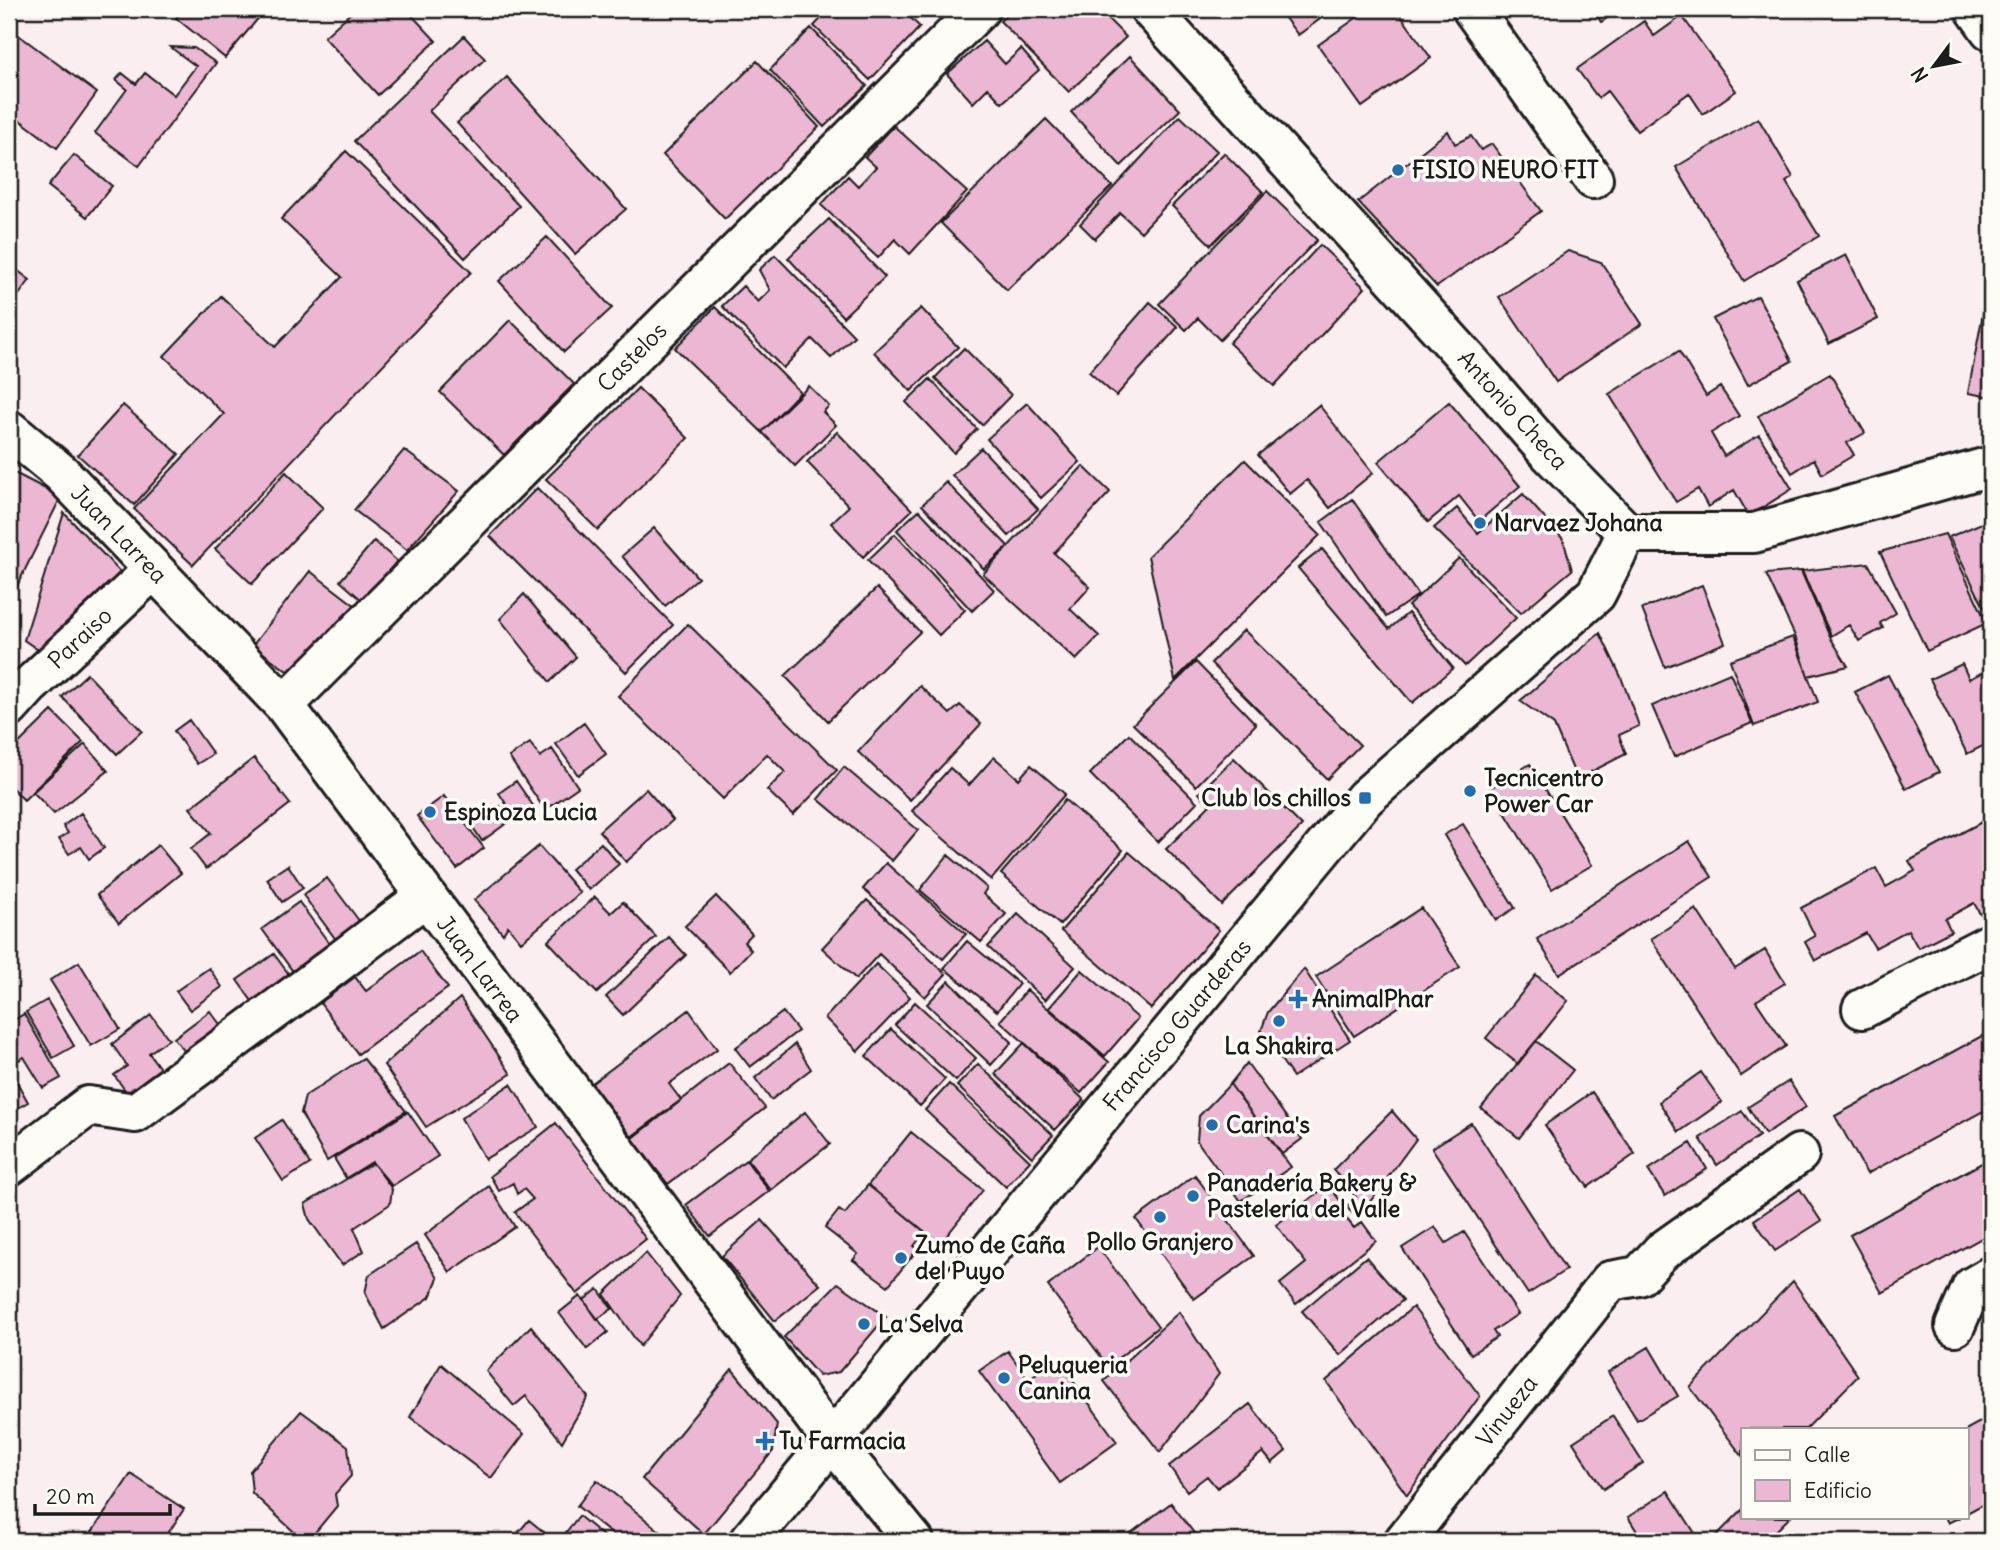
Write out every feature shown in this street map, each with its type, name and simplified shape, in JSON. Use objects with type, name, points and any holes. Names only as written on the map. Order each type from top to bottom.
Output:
[{"type":"street","name":"Castelos","points":[[284,705],[979,9]]},
{"type":"street","name":"Antonio Checa","points":[[1150,9],[1469,361],[1546,450],[1627,533]]},
{"type":"street","points":[[1472,9],[1593,179]]},
{"type":"street","name":"Juan Larrea","points":[[9,430],[61,473],[284,705],[832,1441],[914,1541]]},
{"type":"street","points":[[1627,533],[1754,533],[1991,466]]},
{"type":"street","name":"Francisco Guarderas","points":[[749,1541],[1365,798],[1596,593],[1627,533]]},
{"type":"street","name":"Paraiso","points":[[9,708],[153,570]]},
{"type":"street","points":[[9,1166],[88,1106],[135,1112],[426,895]]},
{"type":"street","points":[[1862,1009],[1991,943]]},
{"type":"street","name":"Vinueza","points":[[1404,1541],[1610,1280],[1639,1276],[1661,1252],[1799,1154]]},
{"type":"street","points":[[1955,1326],[1972,1287],[1991,1276]]},
{"type":"building","points":[[184,9],[266,9],[225,58],[176,18]]},
{"type":"building","points":[[355,9],[406,9],[436,41],[378,95],[324,37]]},
{"type":"building","points":[[830,9],[901,9],[920,27],[870,80],[814,26]]},
{"type":"building","points":[[1013,9],[1098,9],[1126,37],[1069,92],[1000,21]]},
{"type":"building","points":[[1278,9],[1334,9],[1298,35]]},
{"type":"building","points":[[1369,9],[1396,9],[1431,58],[1362,107],[1318,45]]},
{"type":"building","points":[[1593,9],[1621,9],[1601,22]]},
{"type":"building","points":[[1682,16],[1736,91],[1703,114],[1689,93],[1637,131],[1607,91],[1598,98],[1577,69],[1644,21],[1654,36]]},
{"type":"building","points":[[9,28],[97,93],[57,148],[9,112]]},
{"type":"building","points":[[811,28],[867,86],[824,127],[770,70]]},
{"type":"building","points":[[464,36],[485,59],[429,111],[519,206],[465,258],[354,141]]},
{"type":"building","points":[[984,41],[1005,64],[1021,49],[1039,70],[1002,103],[988,88],[973,103],[947,74]]},
{"type":"building","points":[[170,47],[194,48],[216,63],[139,166],[95,133],[127,89],[116,80],[122,73],[136,84],[145,73],[174,95],[196,66]]},
{"type":"building","points":[[1130,56],[1180,110],[1121,166],[1071,112]]},
{"type":"building","points":[[757,61],[819,127],[725,219],[663,155]]},
{"type":"building","points":[[507,77],[626,209],[575,254],[457,123]]},
{"type":"building","points":[[1180,116],[1217,151],[1141,232],[1120,213],[1095,239],[1080,224]]},
{"type":"building","points":[[1758,118],[1793,177],[1786,182],[1819,236],[1744,281],[1676,167]]},
{"type":"building","points":[[1046,119],[1112,186],[1007,290],[941,223]]},
{"type":"building","points":[[894,126],[967,192],[910,254],[895,239],[878,258],[821,205],[848,176],[858,186],[876,167],[865,157]]},
{"type":"building","points":[[1448,131],[1455,144],[1471,136],[1481,150],[1492,144],[1541,211],[1437,287],[1358,202]]},
{"type":"building","points":[[346,151],[471,272],[193,565],[134,509],[224,414],[164,356],[221,296],[275,347],[342,277],[281,219]]},
{"type":"building","points":[[1224,153],[1263,192],[1211,245],[1172,206]]},
{"type":"building","points":[[74,155],[112,186],[87,217],[48,186]]},
{"type":"building","points":[[1267,191],[1317,240],[1220,340],[1198,318],[1186,330],[1159,304]]},
{"type":"building","points":[[829,219],[885,277],[843,317],[788,258]]},
{"type":"building","points":[[547,237],[612,308],[564,352],[499,281]]},
{"type":"building","points":[[1320,245],[1365,288],[1274,386],[1229,343]]},
{"type":"building","points":[[1568,251],[1601,262],[1642,324],[1556,382],[1499,297]]},
{"type":"building","points":[[775,255],[854,336],[831,358],[812,339],[783,368],[722,306],[743,286],[758,302],[770,290],[759,270]]},
{"type":"building","points":[[1846,255],[1878,319],[1829,344],[1797,280]]},
{"type":"building","points":[[9,264],[30,280],[9,308]]},
{"type":"building","points":[[1758,296],[1792,361],[1748,385],[1713,319]]},
{"type":"building","points":[[1986,297],[1991,298],[1991,397],[1968,393]]},
{"type":"building","points":[[1150,302],[1178,327],[1116,396],[1089,372]]},
{"type":"building","points":[[715,307],[800,392],[762,432],[675,348]]},
{"type":"building","points":[[921,308],[958,347],[911,391],[874,352]]},
{"type":"building","points":[[510,320],[574,384],[504,455],[440,392]]},
{"type":"building","points":[[964,348],[1011,395],[982,425],[935,378]]},
{"type":"building","points":[[1679,351],[1706,396],[1720,387],[1739,416],[1711,433],[1724,456],[1759,435],[1792,489],[1749,516],[1734,490],[1708,507],[1698,489],[1676,502],[1609,394]]},
{"type":"building","points":[[1830,374],[1865,433],[1847,443],[1854,455],[1822,474],[1814,459],[1792,473],[1758,416]]},
{"type":"building","points":[[930,379],[977,429],[954,453],[906,402]]},
{"type":"building","points":[[809,386],[829,406],[823,412],[836,425],[795,466],[762,432]]},
{"type":"building","points":[[638,388],[688,438],[598,530],[546,479]]},
{"type":"building","points":[[1449,402],[1520,486],[1479,521],[1459,496],[1428,522],[1378,462]]},
{"type":"building","points":[[1027,403],[1080,462],[1041,498],[987,439]]},
{"type":"building","points":[[123,405],[179,454],[134,505],[78,455]]},
{"type":"building","points":[[1319,405],[1373,473],[1330,508],[1307,480],[1290,494],[1258,455]]},
{"type":"building","points":[[837,432],[912,510],[863,557],[831,523],[849,506],[807,462]]},
{"type":"building","points":[[981,448],[1038,509],[1009,536],[952,475]]},
{"type":"building","points":[[404,450],[459,491],[407,550],[354,510]]},
{"type":"building","points":[[1245,460],[1320,535],[1175,680],[1148,556]]},
{"type":"building","points":[[1083,466],[1110,492],[1054,553],[1090,587],[1070,609],[1099,636],[1076,660],[983,574]]},
{"type":"building","points":[[9,470],[61,497],[9,602]]},
{"type":"building","points":[[286,472],[323,508],[252,584],[215,549]]},
{"type":"building","points":[[946,482],[1008,546],[984,569],[922,505]]},
{"type":"building","points":[[537,488],[673,625],[626,672],[490,536]]},
{"type":"building","points":[[1523,494],[1563,539],[1572,570],[1521,613],[1434,528],[1457,508],[1478,533]]},
{"type":"building","points":[[1352,499],[1418,595],[1386,617],[1321,522]]},
{"type":"building","points":[[919,510],[994,590],[972,611],[897,530]]},
{"type":"building","points":[[64,513],[121,573],[48,657],[24,640]]},
{"type":"building","points":[[1991,519],[1991,621],[1949,537]]},
{"type":"building","points":[[654,528],[698,578],[665,606],[622,556]]},
{"type":"building","points":[[895,534],[965,610],[939,635],[868,560]]},
{"type":"building","points":[[1945,534],[1987,623],[1927,651],[1880,552]]},
{"type":"building","points":[[374,541],[397,561],[363,601],[340,581]]},
{"type":"building","points":[[1322,549],[1389,629],[1408,613],[1453,668],[1412,703],[1298,568]]},
{"type":"building","points":[[1459,558],[1516,618],[1465,666],[1408,606]]},
{"type":"building","points":[[1868,563],[1896,613],[1880,623],[1883,628],[1859,641],[1849,625],[1831,636],[1802,571]]},
{"type":"building","points":[[310,571],[361,610],[304,684],[253,645]]},
{"type":"building","points":[[1801,571],[1830,637],[1848,666],[1808,676],[1795,636],[1766,574]]},
{"type":"building","points":[[1702,585],[1725,643],[1665,667],[1642,609]]},
{"type":"building","points":[[877,588],[920,632],[828,721],[785,676]]},
{"type":"building","points":[[524,594],[576,657],[550,682],[500,619]]},
{"type":"building","points":[[688,624],[837,770],[793,815],[767,790],[785,772],[767,754],[723,799],[618,696]]},
{"type":"building","points":[[1244,630],[1360,745],[1327,779],[1211,663]]},
{"type":"building","points":[[1600,633],[1621,677],[1639,726],[1619,735],[1626,754],[1577,779],[1554,725],[1520,701]]},
{"type":"building","points":[[1793,637],[1818,702],[1754,726],[1730,660]]},
{"type":"building","points":[[1196,662],[1256,724],[1196,786],[1133,724]]},
{"type":"building","points":[[1962,664],[1969,679],[1991,668],[1991,742],[1967,754],[1930,679]]},
{"type":"building","points":[[1730,673],[1752,723],[1674,757],[1652,706]]},
{"type":"building","points":[[87,674],[142,731],[117,754],[62,697]]},
{"type":"building","points":[[1888,675],[1939,772],[1906,789],[1855,692]]},
{"type":"building","points":[[920,686],[950,714],[960,705],[981,724],[910,800],[858,752]]},
{"type":"building","points":[[52,711],[83,742],[24,800],[9,785],[9,753]]},
{"type":"building","points":[[189,720],[213,754],[197,764],[174,731]]},
{"type":"building","points":[[584,723],[606,754],[578,775],[556,744]]},
{"type":"building","points":[[1129,734],[1197,802],[1158,842],[1090,774]]},
{"type":"building","points":[[530,743],[540,757],[552,749],[578,787],[545,810],[509,757]]},
{"type":"building","points":[[85,744],[108,771],[54,814],[33,792]]},
{"type":"building","points":[[994,757],[1019,779],[1031,765],[1065,794],[991,880],[912,811],[950,768],[969,785]]},
{"type":"building","points":[[254,758],[290,804],[206,869],[191,849],[211,833],[190,808]]},
{"type":"building","points":[[1234,758],[1302,826],[1222,905],[1166,849],[1210,805],[1199,793]]},
{"type":"building","points":[[1530,764],[1592,865],[1552,889],[1490,788]]},
{"type":"building","points":[[844,767],[918,830],[892,861],[818,799]]},
{"type":"building","points":[[516,781],[536,810],[518,822],[499,793]]},
{"type":"building","points":[[646,789],[673,820],[626,862],[599,831]]},
{"type":"building","points":[[444,796],[484,848],[457,869],[417,816]]},
{"type":"building","points":[[1065,800],[1123,850],[1060,925],[1001,874]]},
{"type":"building","points":[[500,806],[511,820],[482,841],[472,826]]},
{"type":"building","points":[[81,813],[104,848],[89,859],[81,847],[69,854],[59,839],[68,833],[63,826]]},
{"type":"building","points":[[1991,817],[1991,909],[1980,914],[1974,903],[1945,919],[1951,931],[1918,948],[1908,930],[1875,948],[1866,933],[1815,961],[1805,942],[1815,936],[1801,908],[1876,868],[1886,887],[1915,871],[1909,861]]},
{"type":"building","points":[[1463,824],[1515,908],[1496,920],[1444,835]]},
{"type":"building","points":[[1689,841],[1712,877],[1559,974],[1537,939]]},
{"type":"building","points":[[601,843],[619,864],[589,890],[571,869]]},
{"type":"building","points":[[158,845],[181,873],[119,923],[97,895]]},
{"type":"building","points":[[539,846],[580,893],[521,942],[508,926],[503,934],[474,900]]},
{"type":"building","points":[[1129,852],[1219,930],[1151,1009],[1061,931]]},
{"type":"building","points":[[948,855],[987,888],[983,894],[1006,914],[981,942],[920,890]]},
{"type":"building","points":[[886,863],[966,934],[943,959],[863,889]]},
{"type":"building","points":[[288,865],[303,888],[282,902],[267,879]]},
{"type":"building","points":[[327,878],[360,922],[337,941],[303,895]]},
{"type":"building","points":[[716,896],[752,934],[744,942],[751,950],[730,972],[685,926]]},
{"type":"building","points":[[595,897],[611,913],[623,902],[656,937],[597,993],[548,941]]},
{"type":"building","points":[[867,900],[946,974],[925,997],[879,954],[856,979],[822,948]]},
{"type":"building","points":[[299,902],[334,950],[297,977],[262,929]]},
{"type":"building","points":[[1421,908],[1460,967],[1354,1036],[1316,977]]},
{"type":"building","points":[[1696,909],[1735,969],[1765,950],[1785,983],[1756,1001],[1786,1046],[1741,1076],[1651,939]]},
{"type":"building","points":[[1018,914],[1075,967],[1045,1000],[988,947]]},
{"type":"building","points":[[669,937],[686,955],[623,1015],[606,997]]},
{"type":"building","points":[[967,941],[1019,984],[997,1011],[944,968]]},
{"type":"building","points":[[420,951],[448,988],[358,1054],[320,1003],[355,977],[366,991]]},
{"type":"building","points":[[274,954],[296,984],[259,1011],[237,980]]},
{"type":"building","points":[[79,962],[120,1029],[91,1046],[50,980]]},
{"type":"building","points":[[876,964],[910,997],[858,1051],[825,1018]]},
{"type":"building","points":[[209,968],[222,987],[190,1010],[176,991]]},
{"type":"building","points":[[1304,969],[1350,1040],[1293,1077],[1261,1031],[1268,1012]]},
{"type":"building","points":[[1082,970],[1138,1018],[1105,1056],[1049,1008]]},
{"type":"building","points":[[1536,975],[1568,1001],[1518,1064],[1486,1038]]},
{"type":"building","points":[[949,981],[1012,1042],[991,1065],[927,1004]]},
{"type":"building","points":[[1027,990],[1109,1062],[1081,1093],[1000,1021]]},
{"type":"building","points":[[460,998],[511,1074],[426,1127],[384,1065]]},
{"type":"building","points":[[47,1000],[74,1046],[53,1058],[26,1012]]},
{"type":"building","points":[[915,1002],[976,1058],[956,1081],[895,1025]]},
{"type":"building","points":[[689,1010],[717,1049],[669,1084],[681,1100],[631,1137],[591,1084]]},
{"type":"building","points":[[210,1011],[229,1036],[194,1063],[174,1038]]},
{"type":"building","points":[[783,1012],[798,1031],[750,1067],[735,1048]]},
{"type":"building","points":[[24,1014],[61,1078],[43,1088],[24,1057],[9,1065],[9,1023]]},
{"type":"building","points":[[151,1015],[169,1039],[149,1053],[168,1080],[136,1105],[114,1075],[127,1066],[112,1044]]},
{"type":"building","points":[[891,1029],[945,1079],[920,1106],[866,1056]]},
{"type":"building","points":[[1991,1031],[1991,1107],[1867,1174],[1835,1116]]},
{"type":"building","points":[[1536,1041],[1573,1070],[1519,1138],[1481,1108]]},
{"type":"building","points":[[1024,1043],[1084,1100],[1055,1130],[995,1074]]},
{"type":"building","points":[[795,1044],[811,1069],[771,1100],[755,1078]]},
{"type":"building","points":[[363,1058],[406,1111],[327,1161],[301,1113],[305,1096]]},
{"type":"building","points":[[729,1063],[765,1108],[668,1184],[632,1139]]},
{"type":"building","points":[[1247,1063],[1302,1139],[1282,1154],[1230,1084]]},
{"type":"building","points":[[978,1064],[1053,1135],[1032,1157],[957,1086]]},
{"type":"building","points":[[9,1068],[28,1102],[9,1113]]},
{"type":"building","points":[[1701,1072],[1722,1102],[1679,1132],[1659,1102]]},
{"type":"building","points":[[1789,1081],[1806,1107],[1765,1134],[1748,1107]]},
{"type":"building","points":[[511,1084],[538,1127],[485,1159],[461,1118]]},
{"type":"building","points":[[949,1084],[1030,1161],[1006,1187],[925,1110]]},
{"type":"building","points":[[1230,1084],[1291,1167],[1241,1201],[1197,1141],[1199,1116]]},
{"type":"building","points":[[1592,1092],[1635,1154],[1588,1187],[1545,1125]]},
{"type":"building","points":[[1392,1111],[1416,1139],[1358,1218],[1346,1207],[1356,1197],[1333,1170]]},
{"type":"building","points":[[1742,1111],[1759,1136],[1717,1165],[1700,1138]]},
{"type":"building","points":[[408,1112],[438,1156],[392,1186],[372,1162],[346,1178],[334,1158]]},
{"type":"building","points":[[805,1112],[830,1144],[771,1190],[747,1159]]},
{"type":"building","points":[[282,1120],[310,1164],[283,1181],[255,1138]]},
{"type":"building","points":[[556,1123],[646,1239],[577,1294],[515,1212],[533,1199],[524,1189],[517,1194],[513,1183],[499,1191],[490,1176]]},
{"type":"building","points":[[1471,1123],[1566,1270],[1528,1294],[1432,1148]]},
{"type":"building","points":[[911,1132],[983,1190],[940,1244],[868,1185]]},
{"type":"building","points":[[1691,1143],[1707,1169],[1665,1196],[1648,1170]]},
{"type":"building","points":[[1991,1158],[1991,1233],[1882,1293],[1850,1235]]},
{"type":"building","points":[[746,1160],[769,1191],[710,1236],[686,1205]]},
{"type":"building","points":[[373,1163],[392,1189],[390,1204],[354,1228],[364,1251],[342,1265],[309,1219],[305,1204]]},
{"type":"building","points":[[1195,1175],[1254,1256],[1194,1299],[1136,1219]]},
{"type":"building","points":[[868,1185],[925,1232],[914,1246],[918,1249],[888,1286],[853,1260],[858,1254],[825,1228],[839,1210],[845,1214]]},
{"type":"building","points":[[1328,1185],[1346,1208],[1341,1212],[1354,1228],[1362,1222],[1376,1241],[1296,1304],[1280,1284],[1306,1263],[1276,1225]]},
{"type":"building","points":[[489,1186],[515,1227],[450,1272],[425,1235]]},
{"type":"building","points":[[1800,1189],[1821,1221],[1775,1251],[1754,1220]]},
{"type":"building","points":[[762,1220],[820,1285],[775,1321],[722,1256]]},
{"type":"building","points":[[1435,1227],[1446,1243],[1464,1232],[1518,1314],[1493,1331],[1497,1337],[1471,1354],[1402,1248]]},
{"type":"building","points":[[416,1244],[438,1278],[430,1297],[384,1329],[365,1293],[369,1275]]},
{"type":"building","points":[[1098,1247],[1158,1327],[1108,1366],[1048,1286]]},
{"type":"building","points":[[646,1253],[680,1296],[640,1346],[604,1294]]},
{"type":"building","points":[[1366,1257],[1403,1300],[1340,1355],[1302,1311]]},
{"type":"building","points":[[1793,1281],[1858,1376],[1807,1428],[1741,1428],[1741,1454],[1690,1387]]},
{"type":"building","points":[[838,1283],[886,1317],[839,1372],[819,1376],[784,1337]]},
{"type":"building","points":[[598,1289],[612,1309],[597,1319],[584,1300]]},
{"type":"building","points":[[580,1296],[608,1332],[587,1349],[559,1313]]},
{"type":"building","points":[[1413,1307],[1480,1396],[1407,1495],[1326,1381]]},
{"type":"building","points":[[1179,1312],[1219,1374],[1160,1452],[1104,1381]]},
{"type":"building","points":[[531,1326],[588,1397],[562,1442],[526,1396],[514,1406],[486,1371]]},
{"type":"building","points":[[1649,1347],[1678,1396],[1637,1420],[1608,1372]]},
{"type":"building","points":[[1008,1351],[1028,1379],[1057,1359],[1117,1442],[1060,1483],[979,1371]]},
{"type":"building","points":[[441,1364],[524,1434],[491,1478],[410,1417]]},
{"type":"building","points":[[732,1369],[777,1424],[773,1451],[704,1534],[642,1479]]},
{"type":"building","points":[[1250,1404],[1286,1451],[1272,1463],[1263,1452],[1217,1488],[1207,1476],[1187,1491],[1169,1466]]},
{"type":"building","points":[[301,1411],[348,1446],[351,1476],[335,1494],[337,1506],[308,1541],[304,1541],[252,1493],[250,1471]]},
{"type":"building","points":[[1613,1416],[1643,1463],[1603,1489],[1573,1442]]},
{"type":"building","points":[[1991,1416],[1991,1500],[1968,1512],[1968,1428]]},
{"type":"building","points":[[131,1474],[184,1509],[163,1541],[86,1541]]},
{"type":"building","points":[[597,1480],[672,1541],[620,1541],[577,1506]]},
{"type":"building","points":[[1668,1491],[1698,1538],[1694,1541],[1643,1541],[1628,1517]]},
{"type":"building","points":[[1171,1503],[1200,1541],[1131,1541],[1127,1536]]},
{"type":"building","points":[[1741,1511],[1741,1518],[1789,1518],[1766,1541],[1711,1541]]},
{"type":"building","points":[[579,1516],[609,1541],[559,1541]]},
{"type":"building","points":[[1946,1518],[1958,1518],[1948,1523]]},
{"type":"building","points":[[529,1520],[555,1541],[511,1541]]},
{"type":"place","name":"FISIO NEURO FIT","points":[[1398,170]]},
{"type":"place","name":"Narvaez Johana","points":[[1480,523]]},
{"type":"place","name":"Tecnicentro Power Car","points":[[1470,791]]},
{"type":"place","name":"Club los chillos","points":[[1365,798]]},
{"type":"place","name":"Espinoza Lucia","points":[[430,812]]},
{"type":"place","name":"AnimalPhar","points":[[1298,999]]},
{"type":"place","name":"La Shakira","points":[[1279,1021]]},
{"type":"place","name":"Carina's","points":[[1212,1125]]},
{"type":"place","name":"Panadería Bakery & Pastelería del Valle","points":[[1193,1196]]},
{"type":"place","name":"Pollo Granjero","points":[[1160,1217]]},
{"type":"place","name":"Zumo de Caña del Puyo","points":[[901,1258]]},
{"type":"place","name":"La Selva","points":[[864,1324]]},
{"type":"place","name":"Peluqueria Canina","points":[[1004,1378]]},
{"type":"place","name":"Tu Farmacia","points":[[765,1441]]}]
